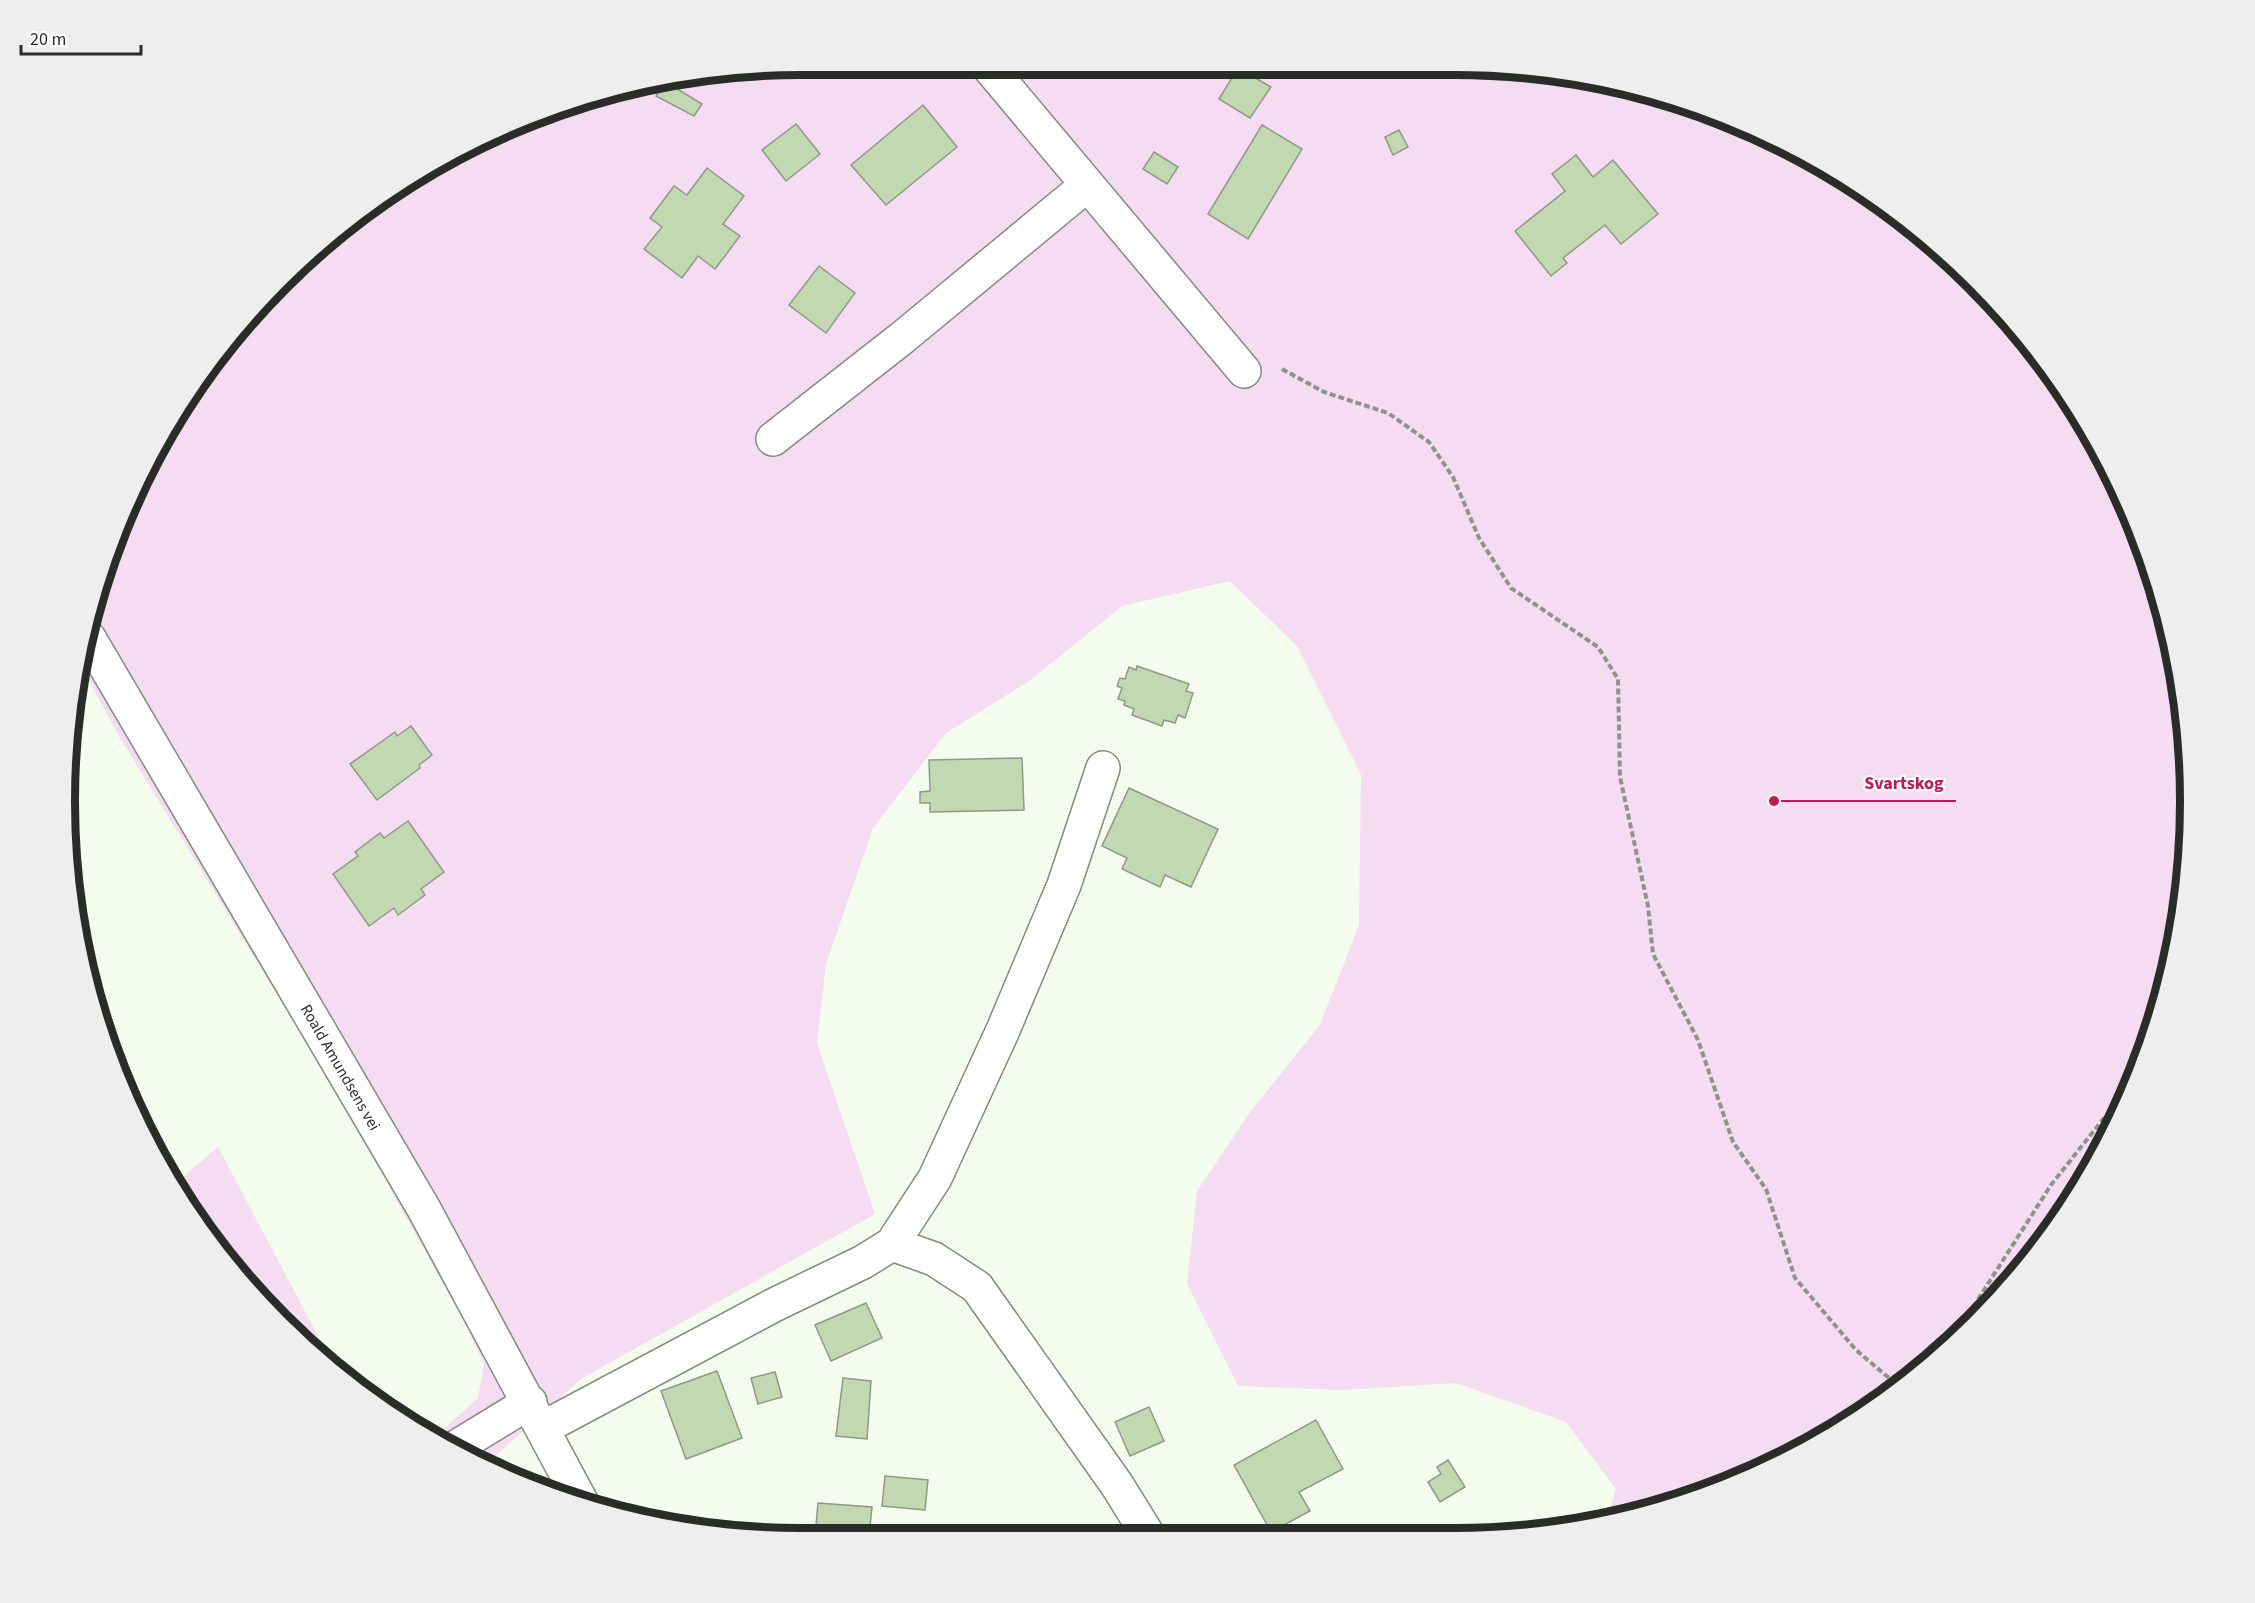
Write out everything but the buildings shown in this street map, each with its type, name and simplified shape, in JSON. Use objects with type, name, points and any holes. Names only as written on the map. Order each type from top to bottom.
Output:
[{"type":"street","points":[[996,75],[1244,371]]},
{"type":"street","points":[[773,439],[902,338],[1087,185]]},
{"type":"street","name":"Roald Amundsens vei","points":[[91,653],[424,1209],[576,1491]]},
{"type":"street","points":[[464,1445],[536,1415],[774,1305],[852,1268],[892,1244],[935,1178],[1003,1030],[1064,885],[1102,768]]},
{"type":"street","points":[[892,1244],[934,1259],[977,1287],[1104,1466],[1144,1528]]},
{"type":"path","points":[[1276,365],[1324,392],[1388,413],[1428,442],[1453,477],[1479,538],[1511,588],[1598,647],[1618,679],[1620,777],[1648,906],[1653,954],[1698,1040],[1734,1142],[1766,1189],[1795,1278],[1856,1350],[1892,1381]]},
{"type":"path","points":[[1970,1312],[2051,1185],[2112,1108]]},
{"type":"shaded area","points":[[802,75],[1453,75],[1501,77],[1548,81],[1642,100],[1732,130],[1775,150],[1817,172],[1896,225],[1933,255],[2000,322],[2058,398],[2083,438],[2125,523],[2141,568],[2155,613],[2174,707],[2180,802],[2178,849],[2174,896],[2166,943],[2155,990],[2125,1080],[2083,1165],[2058,1205],[2000,1281],[1933,1348],[1857,1406],[1817,1431],[1732,1473],[1642,1503],[1610,1511],[1616,1489],[1566,1422],[1456,1383],[1341,1390],[1238,1386],[1187,1284],[1197,1191],[1250,1112],[1320,1025],[1359,925],[1361,775],[1297,646],[1230,581],[1122,606],[1029,681],[946,733],[873,828],[826,964],[817,1043],[875,1214],[581,1379],[492,1459],[440,1432],[478,1398],[484,1364],[461,1316],[334,1088],[119,736],[86,676],[89,660],[100,613],[130,523],[172,438],[197,398],[255,322],[322,255],[398,197],[480,150],[523,130],[613,100],[707,81],[754,77]]},
{"type":"shaded area","points":[[218,1147],[326,1351],[255,1281],[225,1244],[181,1179]]},
{"type":"place","name":"Svartskog","points":[[1774,801]]}]
